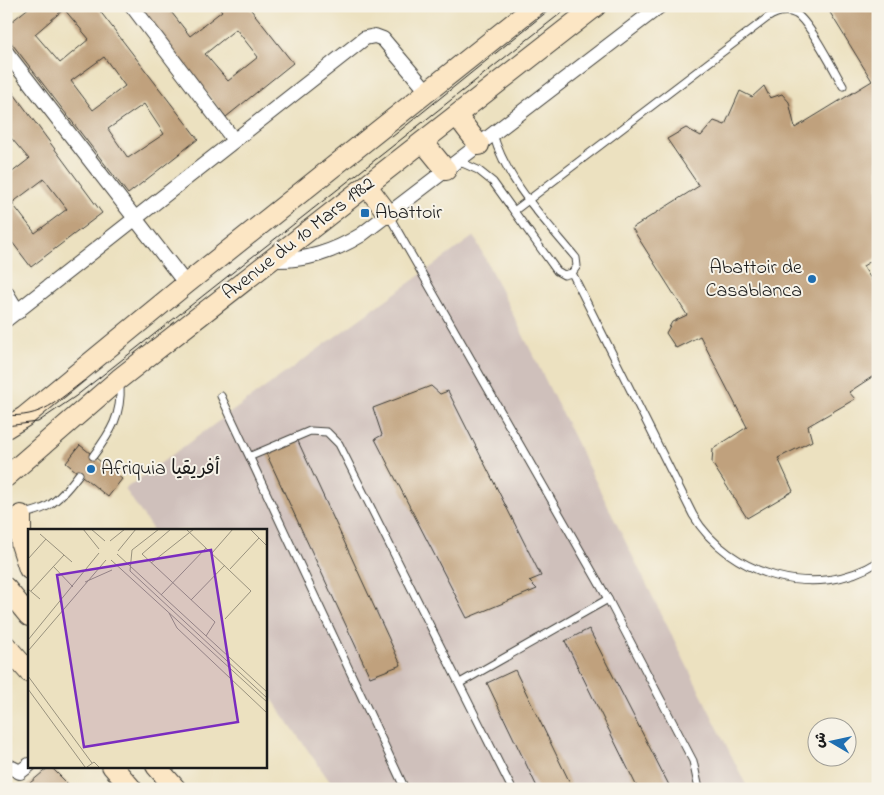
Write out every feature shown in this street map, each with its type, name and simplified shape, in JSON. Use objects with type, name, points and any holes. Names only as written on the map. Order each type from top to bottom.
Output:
[{"type":"main road","name":"Avenue du 10 Mars 1982","points":[[6,428],[24,417],[186,284],[535,6]]},
{"type":"main road","name":"Avenue du 10 Mars 1982","points":[[6,477],[119,380],[424,143],[596,6]]},
{"type":"main road","points":[[457,116],[486,139]]},
{"type":"main road","points":[[424,143],[452,165]]},
{"type":"main road","points":[[367,186],[388,214]]},
{"type":"main road","points":[[14,515],[28,566]]},
{"type":"main road","points":[[6,588],[28,615]]},
{"type":"main road","points":[[6,646],[28,671]]},
{"type":"main road","points":[[114,768],[132,789]]},
{"type":"main road","points":[[158,768],[176,789]]},
{"type":"street","points":[[132,6],[234,140]]},
{"type":"street","points":[[273,260],[310,257],[336,249],[361,235],[660,6]]},
{"type":"street","points":[[6,292],[12,316],[365,38],[375,36],[382,40],[427,91]]},
{"type":"street","points":[[6,52],[186,284]]},
{"type":"street","points":[[6,765],[20,772],[28,766]]},
{"type":"lane","points":[[514,211],[778,12],[790,12],[802,19],[844,86]]},
{"type":"lane","points":[[452,165],[468,164],[487,176],[557,271],[564,275],[572,273],[577,266],[576,258],[529,199],[486,139]]},
{"type":"lane","points":[[388,214],[608,599],[693,761],[699,789]]},
{"type":"lane","points":[[572,273],[693,515],[713,542],[726,554],[754,568],[808,581],[841,579],[878,562]]},
{"type":"lane","points":[[93,456],[109,436],[117,419],[121,400],[119,380]]},
{"type":"lane","points":[[222,396],[405,789]]},
{"type":"lane","points":[[251,456],[310,431],[327,432],[339,444],[512,789]]},
{"type":"lane","points":[[14,515],[35,513],[55,503],[79,474]]},
{"type":"lane","points":[[460,683],[608,599]]},
{"type":"shaded area","name":"Abattoir","points":[[474,236],[748,789],[335,789],[266,690],[266,529],[152,529],[125,489]]},
{"type":"building","points":[[31,6],[96,6],[198,139],[128,194],[6,36],[6,26]],"holes":[[[64,9],[89,39],[60,63],[35,34]],[[104,57],[125,86],[93,110],[71,81]],[[144,104],[164,134],[128,158],[108,129]]]},
{"type":"building","points":[[137,6],[170,6],[168,8],[190,36],[222,11],[218,6],[248,6],[293,63],[226,117]],"holes":[[[236,29],[258,57],[228,81],[205,54]]]},
{"type":"building","points":[[826,6],[878,6],[878,257],[863,266],[878,290],[878,373],[849,392],[855,399],[808,426],[812,441],[778,458],[793,491],[747,518],[712,463],[713,449],[747,427],[700,336],[676,348],[666,333],[672,322],[687,315],[632,228],[699,186],[667,139],[686,128],[701,136],[714,121],[725,125],[740,91],[752,97],[764,86],[770,98],[782,94],[789,102],[795,128],[872,81]]},
{"type":"building","points":[[6,83],[102,213],[31,267],[6,234],[6,177],[29,159],[6,132]],"holes":[[[44,179],[67,209],[35,233],[12,203]]]},
{"type":"building","points":[[431,386],[440,394],[448,391],[541,576],[529,581],[537,589],[467,618],[375,439],[382,435],[373,408]]},
{"type":"building","points":[[297,439],[401,665],[370,677],[265,451]]},
{"type":"building","name":"Afriquia أفريقيا","points":[[80,445],[122,479],[108,497],[66,463]]},
{"type":"building","points":[[589,629],[671,789],[638,789],[565,641]]},
{"type":"building","points":[[515,670],[573,789],[538,789],[487,683]]},
{"type":"building","points":[[48,768],[52,768],[73,789],[23,789]]},
{"type":"tram line","points":[[392,137],[554,6]]},
{"type":"tram line","points":[[6,426],[38,422],[76,396],[570,6]]},
{"type":"tram line","points":[[6,415],[29,414],[39,411],[57,401],[85,380]]},
{"type":"place","name":"Abattoir","points":[[365,213]]},
{"type":"place","name":"Abattoir de Casablanca","points":[[812,279]]},
{"type":"place","name":"Afriquia أفريقيا","points":[[91,469]]}]
